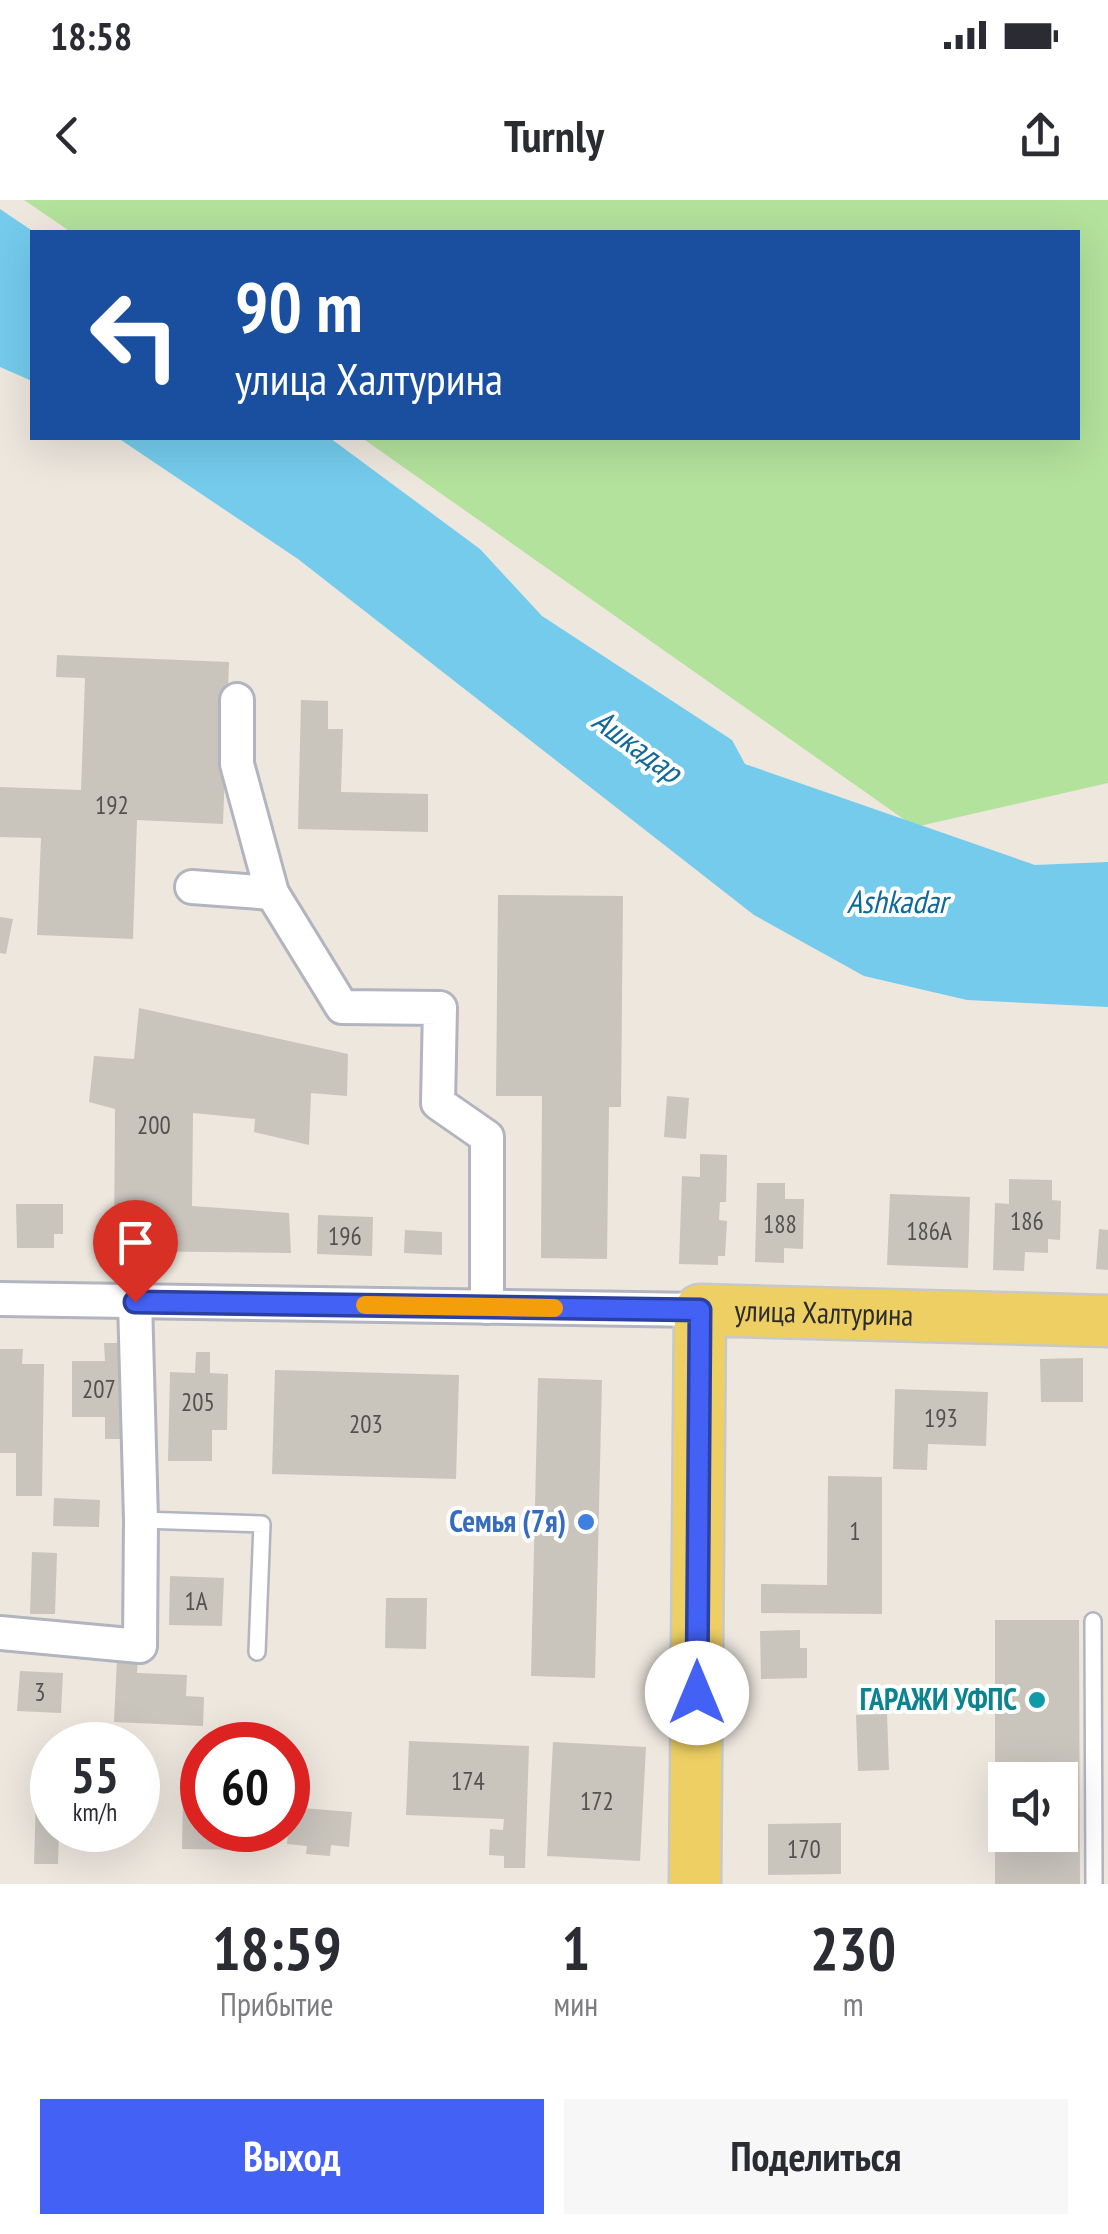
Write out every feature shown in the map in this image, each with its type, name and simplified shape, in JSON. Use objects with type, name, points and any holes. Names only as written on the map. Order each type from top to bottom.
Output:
[{"type":"main road","name":"улица Халтурина","points":[[700,1310],[1108,1321]]},
{"type":"main road","points":[[696,1884],[700,1310]]},
{"type":"street","points":[[237,700],[237,764],[272,893],[342,1007],[440,1008],[438,1104],[487,1137],[487,1307]]},
{"type":"street","points":[[192,887],[272,893]]},
{"type":"street","name":"улица Халтурина","points":[[0,1299],[700,1310]]},
{"type":"street","points":[[0,1633],[140,1646],[135,1302]]},
{"type":"lane","points":[[141,1520],[262,1524],[257,1652]]},
{"type":"lane","points":[[1093,1621],[1094,1884]]},
{"type":"green space","points":[[24,200],[1108,200],[1108,783],[915,827],[365,440],[1080,440],[1080,230],[68,230]]},
{"type":"water","points":[[0,209],[31,230],[30,380],[0,367]]},
{"type":"water","name":"Ashkadar","points":[[121,440],[333,440],[480,549],[542,616],[732,740],[745,764],[1035,865],[1108,862],[1108,1007],[967,1000],[864,976],[754,915],[298,559]]},
{"type":"building","points":[[57,655],[229,662],[223,824],[137,820],[133,939],[37,935],[41,838],[0,837],[0,787],[81,790],[85,678],[56,677]]},
{"type":"building","points":[[301,700],[328,701],[328,729],[343,729],[341,792],[428,794],[428,832],[298,829]]},
{"type":"building","points":[[498,895],[623,896],[621,1107],[609,1107],[607,1259],[541,1258],[542,1096],[496,1096]]},
{"type":"building","points":[[0,917],[13,919],[6,954],[0,953]]},
{"type":"building","points":[[139,1008],[348,1054],[347,1096],[311,1093],[309,1145],[254,1132],[255,1119],[193,1113],[192,1206],[289,1213],[291,1253],[114,1251],[115,1109],[89,1102],[94,1056],[134,1059]]},
{"type":"building","points":[[667,1096],[689,1098],[686,1139],[664,1137]]},
{"type":"building","points":[[700,1154],[727,1155],[726,1202],[720,1202],[719,1220],[727,1221],[725,1256],[718,1256],[718,1265],[679,1264],[682,1176],[700,1177]]},
{"type":"building","points":[[1009,1179],[1052,1180],[1052,1200],[1061,1201],[1060,1240],[1048,1239],[1048,1253],[1025,1252],[1024,1271],[993,1270],[995,1203],[1009,1204]]},
{"type":"building","points":[[757,1183],[785,1183],[785,1199],[804,1199],[803,1249],[784,1248],[784,1263],[755,1262]]},
{"type":"building","points":[[890,1194],[970,1197],[968,1268],[887,1265]]},
{"type":"building","points":[[16,1204],[63,1204],[63,1234],[54,1234],[54,1248],[17,1248]]},
{"type":"building","points":[[318,1215],[373,1217],[372,1256],[317,1254]]},
{"type":"building","points":[[1099,1229],[1108,1230],[1108,1270],[1096,1269]]},
{"type":"building","points":[[405,1230],[442,1232],[442,1255],[404,1253]]},
{"type":"building","points":[[104,1343],[126,1343],[126,1439],[105,1439],[105,1417],[72,1417],[72,1361],[105,1361]]},
{"type":"building","points":[[0,1349],[23,1349],[22,1364],[44,1364],[42,1496],[16,1496],[16,1453],[0,1453]]},
{"type":"building","points":[[196,1352],[210,1352],[210,1373],[228,1374],[227,1430],[212,1430],[212,1461],[168,1461],[170,1372],[195,1373]]},
{"type":"building","points":[[1083,1358],[1083,1402],[1041,1402],[1040,1359]]},
{"type":"building","points":[[275,1370],[459,1375],[456,1479],[272,1474]]},
{"type":"building","points":[[538,1378],[602,1380],[595,1678],[531,1676]]},
{"type":"building","points":[[895,1389],[988,1392],[986,1446],[928,1444],[927,1470],[893,1469]]},
{"type":"building","points":[[828,1476],[882,1477],[882,1614],[761,1613],[761,1584],[827,1585]]},
{"type":"building","points":[[54,1498],[100,1500],[99,1527],[53,1526]]},
{"type":"building","points":[[32,1552],[57,1553],[55,1614],[30,1614]]},
{"type":"building","points":[[170,1576],[224,1578],[222,1626],[169,1625]]},
{"type":"building","points":[[386,1598],[427,1598],[426,1649],[385,1648]]},
{"type":"building","name":"ГАРАЖИ УФПС","points":[[995,1620],[1079,1620],[1080,1884],[995,1884],[995,1852],[1078,1852],[1078,1762],[995,1762]]},
{"type":"building","points":[[800,1630],[800,1648],[807,1648],[807,1678],[761,1679],[760,1631]]},
{"type":"building","points":[[117,1659],[138,1660],[137,1673],[187,1675],[186,1696],[204,1697],[203,1722],[114,1722]]},
{"type":"building","points":[[20,1671],[63,1673],[61,1713],[17,1711]]},
{"type":"building","points":[[887,1714],[889,1770],[858,1771],[856,1715]]},
{"type":"building","points":[[409,1741],[529,1746],[525,1868],[504,1868],[504,1856],[489,1855],[490,1829],[503,1830],[504,1819],[406,1815]]},
{"type":"building","points":[[553,1742],[646,1747],[640,1861],[547,1856]]},
{"type":"building","points":[[310,1809],[352,1812],[349,1847],[331,1845],[330,1856],[306,1854],[310,1852]]},
{"type":"building","points":[[841,1823],[841,1874],[768,1875],[768,1824]]},
{"type":"building","points":[[34,1852],[58,1852],[58,1864],[34,1864]]},
{"type":"slow traffic","points":[[365,1305],[554,1308]]},
{"type":"place","name":"Семья (7я)","points":[[586,1522]]},
{"type":"place","name":"ГАРАЖИ УФПС","points":[[1037,1700]]},
{"type":"route","points":[[135,1302],[700,1310],[697,1693]]},
{"type":"water label","name":"Ашкадар","points":[[637,746]]}]
